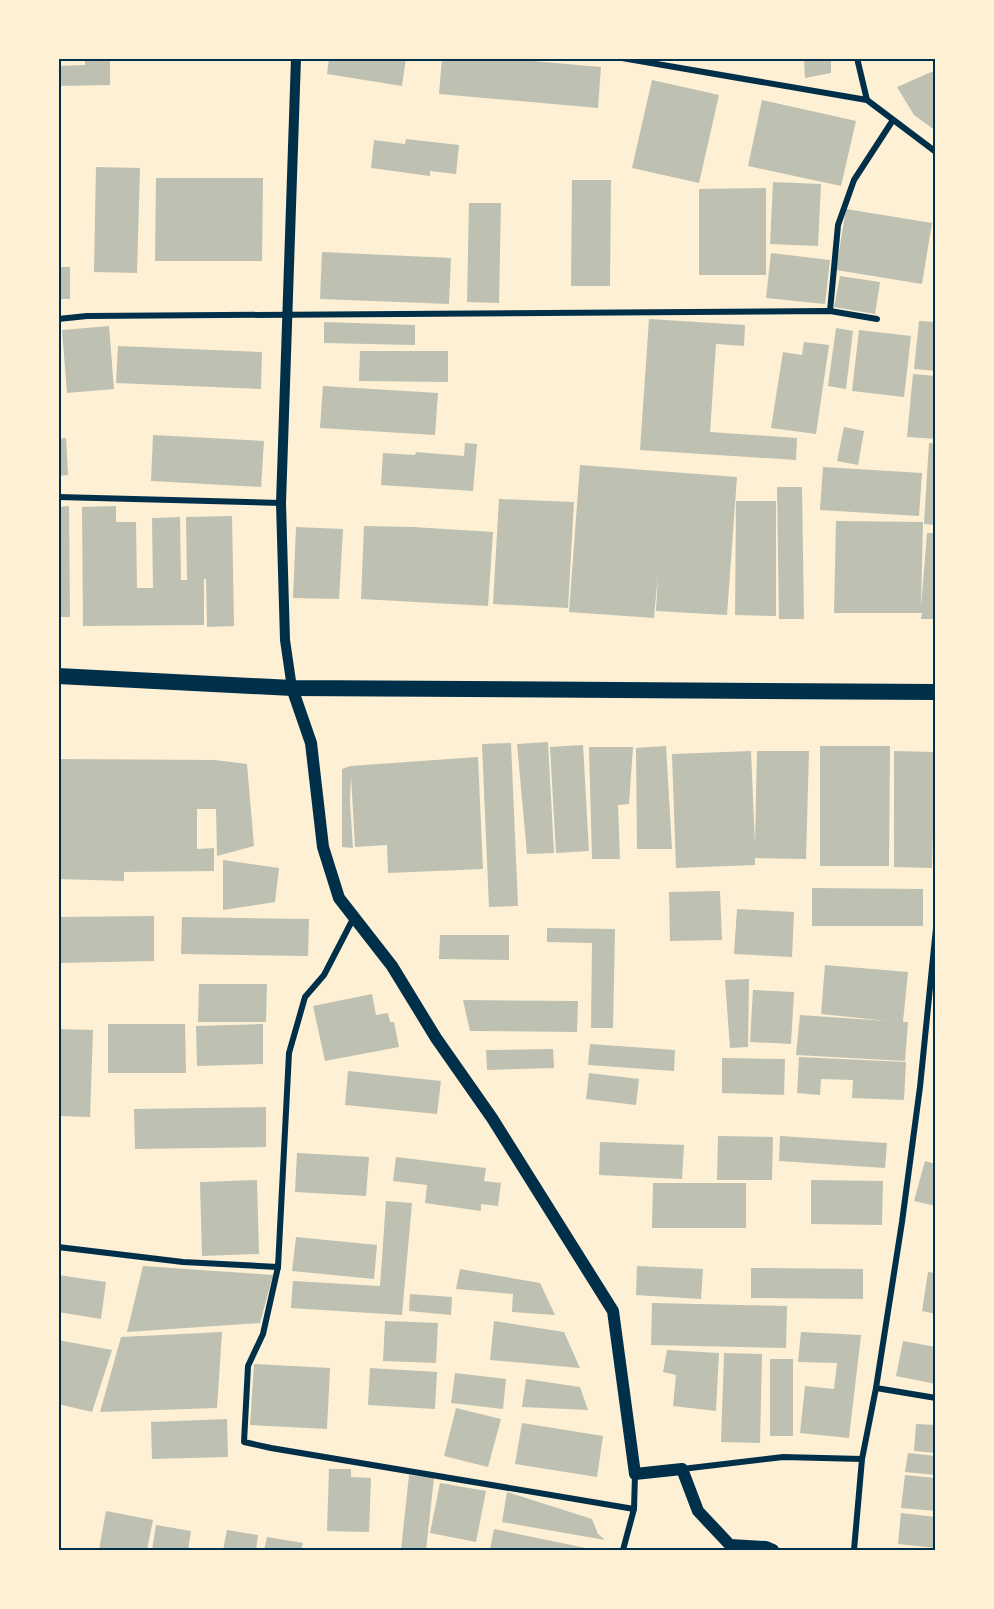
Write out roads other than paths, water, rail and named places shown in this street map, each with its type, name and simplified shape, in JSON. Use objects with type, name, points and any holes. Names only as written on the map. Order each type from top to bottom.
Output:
[{"type":"highway","points":[[58,676],[292,688],[936,692]]},
{"type":"main road","points":[[292,688],[311,743],[323,847],[339,898],[392,966],[436,1038],[492,1118],[613,1311],[635,1474],[682,1469],[698,1511],[730,1545],[766,1548],[773,1551]]},
{"type":"street","points":[[292,688],[285,640],[280,503],[296,58]]},
{"type":"street","points":[[622,58],[867,100],[936,152]]},
{"type":"street","points":[[857,58],[867,100]]},
{"type":"street","points":[[830,311],[838,225],[854,180],[893,120]]},
{"type":"street","points":[[58,319],[87,316],[830,311],[878,319]]},
{"type":"street","points":[[58,496],[280,503]]},
{"type":"street","points":[[354,917],[324,975],[305,997],[289,1053],[278,1267],[263,1334],[248,1366],[244,1442],[634,1509]]},
{"type":"street","points":[[854,1551],[862,1459],[876,1388],[902,1222],[920,1087],[936,928]]},
{"type":"street","points":[[58,1247],[183,1262],[278,1267]]},
{"type":"street","points":[[876,1388],[936,1398]]},
{"type":"street","points":[[682,1469],[783,1457],[862,1459]]},
{"type":"street","points":[[623,1551],[634,1509],[635,1474]]}]
